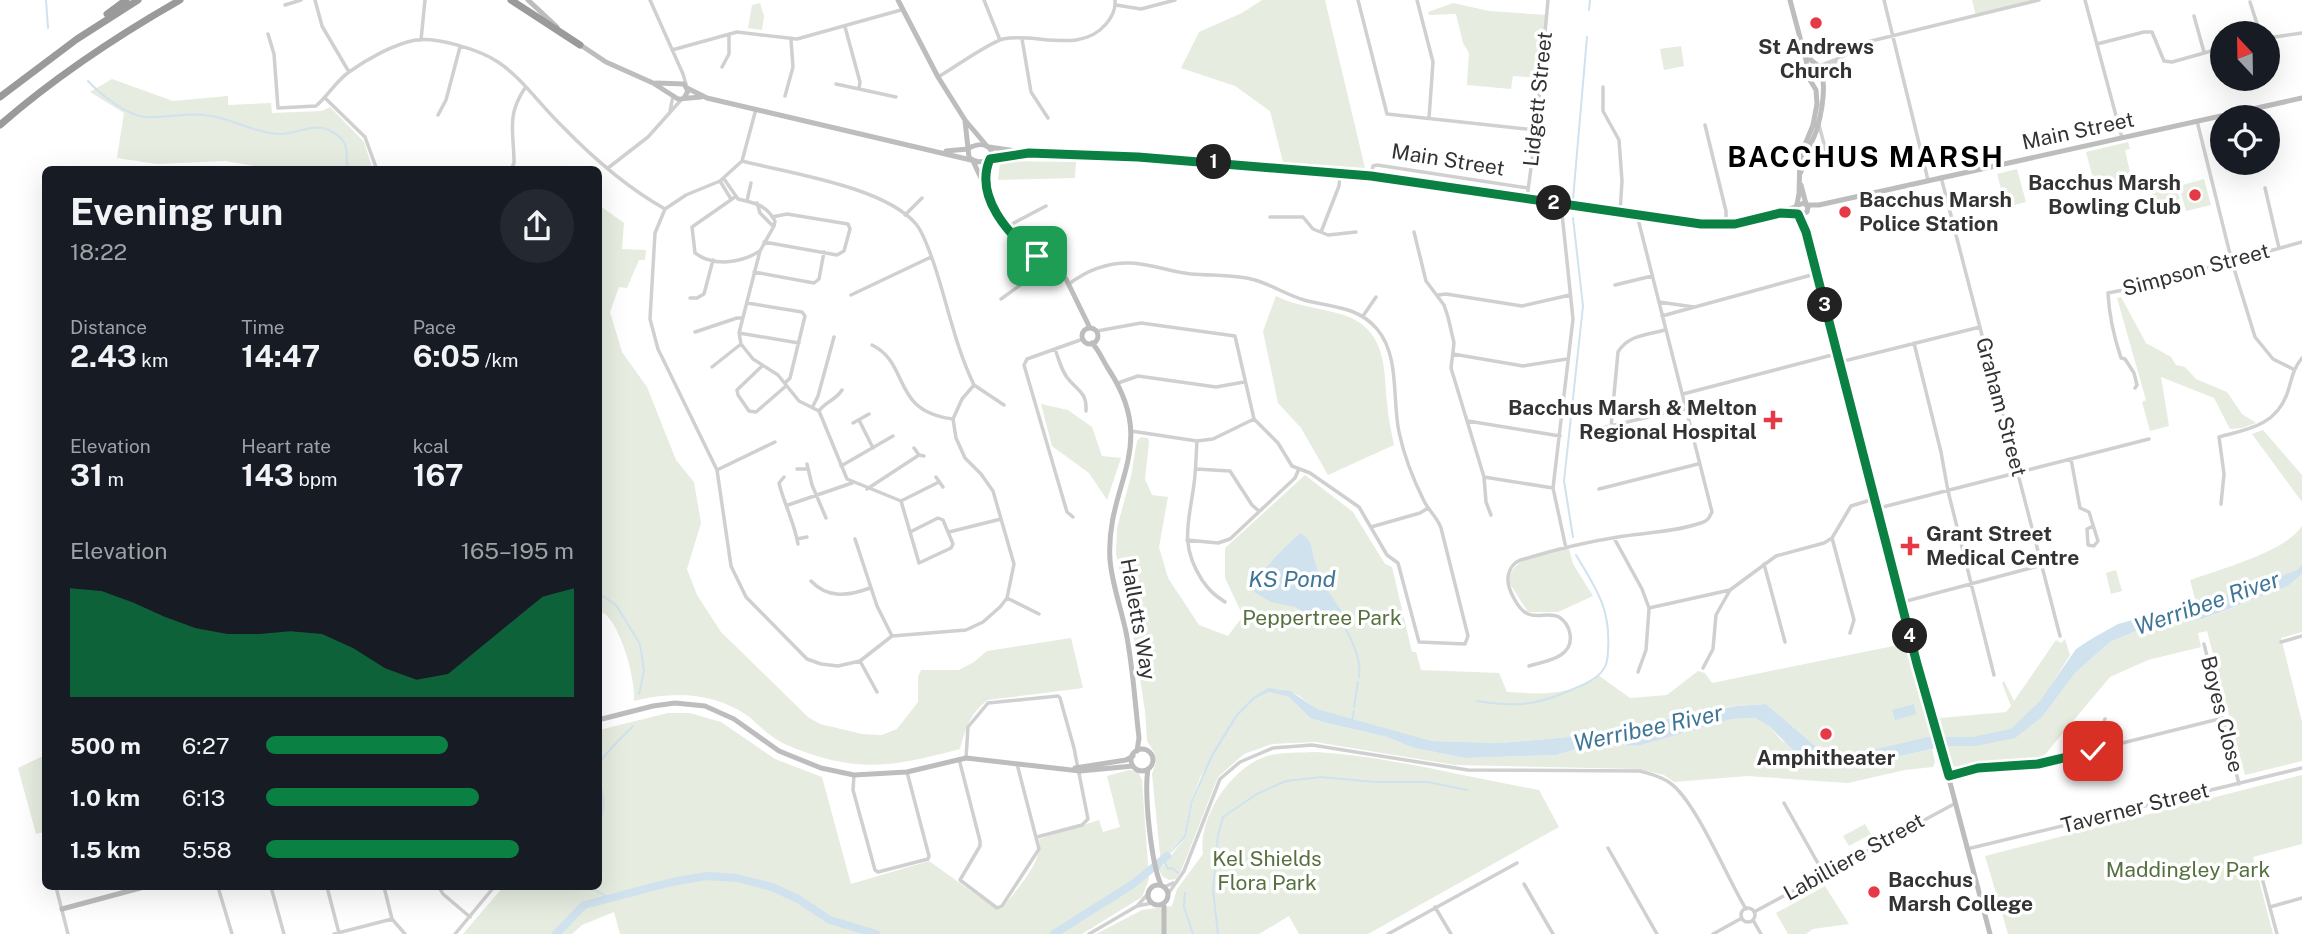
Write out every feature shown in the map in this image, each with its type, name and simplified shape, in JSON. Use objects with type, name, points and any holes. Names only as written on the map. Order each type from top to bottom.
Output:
[{"type":"highway","points":[[0,97],[126,0]]},
{"type":"highway","points":[[77,39],[138,0]]},
{"type":"highway","points":[[0,125],[121,36],[180,0]]},
{"type":"highway","points":[[513,0],[580,45]]},
{"type":"main road","points":[[528,0],[580,45],[617,68],[653,83],[673,95],[683,98],[707,98],[972,160]]},
{"type":"main road","points":[[898,0],[938,77],[965,120],[988,146]]},
{"type":"main road","points":[[1790,0],[1807,75],[1816,90],[1817,104],[1813,125],[1800,157],[1796,206],[1806,232],[1990,934]]},
{"type":"main road","points":[[1798,37],[1808,57],[1818,66],[1823,85],[1818,123],[1802,165],[1801,184],[1807,208],[1806,232]]},
{"type":"main road","points":[[1807,69],[1818,66]]},
{"type":"main road","points":[[1810,79],[1818,80],[1822,75]]},
{"type":"main road","points":[[653,83],[681,83],[707,98]]},
{"type":"main road","points":[[673,95],[675,84]]},
{"type":"main road","points":[[683,98],[687,87]]},
{"type":"main road","name":"Main Street","points":[[922,148],[949,152],[978,145],[1029,153],[1161,158],[1340,173],[1687,223],[1726,224],[1780,213],[1802,202],[1807,208],[2302,98]]},
{"type":"main road","points":[[965,120],[968,149]]},
{"type":"main road","name":"Halletts Way","points":[[987,189],[992,152],[988,146]]},
{"type":"main road","name":"Halletts Way","points":[[968,149],[968,155],[1006,228],[1025,248],[1049,264],[1069,284],[1118,383],[1127,408],[1131,431],[1127,469],[1110,536],[1113,580],[1129,648],[1139,738],[1135,754]]},
{"type":"main road","name":"Main Street","points":[[972,160],[1029,153]]},
{"type":"main road","points":[[1799,214],[1807,208]]},
{"type":"main road","name":"Main Street","points":[[1780,213],[1799,214]]},
{"type":"main road","points":[[1083,339],[1094,337]]},
{"type":"main road","points":[[602,719],[675,703],[705,706],[734,719],[779,751],[821,768],[854,775],[907,772],[963,758],[1076,769],[1148,769]]},
{"type":"main road","name":"Halletts Way","points":[[1139,738],[1147,751]]},
{"type":"main road","points":[[1076,769],[1126,760],[1147,751],[1153,758],[1146,783],[1155,871],[1152,887],[1147,895],[1163,922]]},
{"type":"main road","points":[[1135,754],[1136,768],[1146,783]]},
{"type":"main road","points":[[1155,871],[1168,894],[1164,903],[1164,934]]},
{"type":"main road","points":[[1152,887],[1162,886]]},
{"type":"main road","points":[[62,909],[134,890]]},
{"type":"main road","points":[[1154,904],[1164,903]]},
{"type":"street","points":[[285,5],[301,0]]},
{"type":"street","points":[[315,0],[322,26],[349,72]]},
{"type":"street","points":[[421,40],[425,0]]},
{"type":"street","points":[[650,0],[687,87]]},
{"type":"street","points":[[984,0],[1000,40]]},
{"type":"street","points":[[938,77],[1000,40],[1054,41],[1088,37],[1102,29],[1111,18],[1116,2],[1141,9],[1175,0]]},
{"type":"street","points":[[1357,0],[1387,114],[1536,130]]},
{"type":"street","points":[[1417,0],[1433,62],[1429,118]]},
{"type":"street","name":"Lidgett Street","points":[[1527,198],[1548,0]]},
{"type":"street","points":[[1884,0],[1928,180]]},
{"type":"street","points":[[1818,66],[1840,58],[1867,42],[2039,0]]},
{"type":"street","points":[[2085,0],[2122,138]]},
{"type":"street","points":[[2250,2],[2256,21]]},
{"type":"street","points":[[672,50],[746,32],[790,40],[901,10]]},
{"type":"street","points":[[2194,16],[2204,52]]},
{"type":"street","points":[[845,27],[860,82],[859,88]]},
{"type":"street","points":[[2097,44],[2152,32],[2164,61],[2172,62],[2210,51]]},
{"type":"street","points":[[2280,36],[2302,33]]},
{"type":"street","points":[[268,34],[274,54],[278,108],[316,106],[349,72],[404,43],[421,40],[476,51],[497,61],[607,168],[639,195],[665,209]]},
{"type":"street","points":[[722,67],[729,54],[729,34]]},
{"type":"street","points":[[1022,39],[1031,92],[1048,118]]},
{"type":"street","points":[[785,96],[793,67],[790,40]]},
{"type":"street","points":[[438,115],[446,100],[460,47]]},
{"type":"street","points":[[1822,75],[1840,58]]},
{"type":"street","points":[[675,84],[681,69]]},
{"type":"street","points":[[836,84],[897,97]]},
{"type":"street","points":[[1603,87],[1603,111],[1619,140],[1622,181],[1620,213]]},
{"type":"street","points":[[513,166],[512,116],[517,99],[524,88]]},
{"type":"street","points":[[670,113],[673,95]]},
{"type":"street","points":[[325,98],[369,142],[376,166]]},
{"type":"street","points":[[607,168],[648,137],[683,98]]},
{"type":"street","points":[[755,109],[742,161],[722,180],[686,195],[665,209],[655,233],[651,328],[664,363],[717,470],[731,566],[746,597],[807,659],[838,666],[860,661],[892,636],[966,630],[984,622],[1007,598],[1014,564],[993,491],[965,458],[956,438],[953,419],[962,399],[974,385]]},
{"type":"street","points":[[2197,121],[2232,262],[2255,337],[2273,359],[2292,369]]},
{"type":"street","points":[[1818,123],[1823,132],[1830,167]]},
{"type":"street","points":[[1705,125],[1726,211],[1726,224]]},
{"type":"street","points":[[742,161],[864,191],[890,202],[917,225],[932,256],[960,353],[974,385],[1004,405]]},
{"type":"street","name":"Main Street","points":[[1371,176],[1373,166],[1377,165],[1528,188]]},
{"type":"street","points":[[1321,232],[1339,186],[1340,173]]},
{"type":"street","name":"Graham Street","points":[[1941,177],[2060,636]]},
{"type":"street","points":[[722,180],[733,198],[764,207],[772,217],[774,226],[760,251],[754,272],[739,333],[741,344],[753,359],[778,375],[799,401],[819,411],[841,466],[852,483],[901,501],[941,484],[936,477]]},
{"type":"street","points":[[747,201],[751,183]]},
{"type":"street","points":[[2265,188],[2279,248]]},
{"type":"street","points":[[733,198],[692,227],[695,253],[713,260],[738,261],[760,251]]},
{"type":"street","points":[[905,215],[922,198]]},
{"type":"street","points":[[757,203],[763,218],[774,226]]},
{"type":"street","points":[[1561,204],[1573,319],[1553,488],[1566,548]]},
{"type":"street","points":[[1006,228],[1046,205]]},
{"type":"street","points":[[764,242],[842,254],[848,238],[850,226],[843,223],[787,214],[772,217]]},
{"type":"street","points":[[1529,666],[1559,657],[1569,648],[1570,634],[1566,622],[1561,618],[1551,614],[1527,614],[1523,610],[1508,584],[1511,567],[1519,560],[1615,538],[1674,530],[1707,520],[1712,512],[1637,215]]},
{"type":"street","points":[[1270,217],[1303,217],[1313,229],[1328,235],[1356,232]]},
{"type":"street","points":[[1414,232],[1426,281],[1444,305],[1454,343],[1451,368],[1484,477],[1490,515]]},
{"type":"street","name":"Simpson Street","points":[[2135,388],[2137,385],[2134,373],[2125,359],[2121,358],[2118,350],[2108,308],[2108,293],[2302,242]]},
{"type":"street","points":[[754,272],[814,283],[819,279],[824,252]]},
{"type":"street","points":[[850,295],[932,256]]},
{"type":"street","points":[[690,298],[705,294],[713,260]]},
{"type":"street","points":[[1001,299],[1049,264]]},
{"type":"street","points":[[1069,284],[1088,272],[1110,265],[1140,264],[1193,274],[1230,275],[1257,281],[1305,300],[1343,307],[1363,316],[1377,329],[1386,345],[1392,364],[1399,431],[1413,478],[1441,528],[1468,633],[1467,641],[1462,645],[1419,642],[1398,563],[1387,555],[1359,506],[1310,473],[1292,466],[1269,433],[1254,419],[1235,336],[1141,323],[1105,331],[1094,337]]},
{"type":"street","points":[[1662,316],[1817,274]]},
{"type":"street","points":[[1615,285],[1652,276]]},
{"type":"street","points":[[1438,295],[1522,306],[1570,295]]},
{"type":"street","points":[[1363,316],[1376,297]]},
{"type":"street","points":[[1659,302],[1696,307]]},
{"type":"street","points":[[747,303],[802,312],[805,316],[786,385],[756,412],[749,411],[737,390],[763,366]]},
{"type":"street","points":[[695,332],[743,318]]},
{"type":"street","points":[[1840,362],[1980,327]]},
{"type":"street","points":[[1611,427],[1618,352],[1623,344],[1631,339],[1665,330]]},
{"type":"street","points":[[739,333],[799,343]]},
{"type":"street","points":[[813,406],[834,337]]},
{"type":"street","points":[[1073,517],[1067,512],[1024,365],[1027,359],[1083,339]]},
{"type":"street","points":[[1914,343],[1994,675]]},
{"type":"street","points":[[712,367],[741,344]]},
{"type":"street","points":[[872,345],[882,350],[894,366],[902,387],[911,400],[923,410],[940,418],[953,419]]},
{"type":"street","points":[[1055,349],[1070,382],[1079,388],[1086,402],[1086,411]]},
{"type":"street","points":[[1452,354],[1523,366],[1567,359]]},
{"type":"street","points":[[1683,394],[1838,354]]},
{"type":"street","points":[[2221,504],[2224,474],[2219,437],[2267,422],[2284,401],[2292,369],[2302,358]]},
{"type":"street","points":[[1118,383],[1138,376],[1216,387],[1244,382]]},
{"type":"street","points":[[819,411],[823,405],[839,396],[842,390]]},
{"type":"street","points":[[1581,426],[1611,427],[1686,408]]},
{"type":"street","points":[[853,423],[869,414]]},
{"type":"street","points":[[1131,431],[1197,440],[1222,436],[1254,419]]},
{"type":"street","points":[[859,420],[873,448]]},
{"type":"street","points":[[1468,421],[1560,436]]},
{"type":"street","points":[[841,466],[893,436]]},
{"type":"street","points":[[1877,509],[2149,439]]},
{"type":"street","points":[[1197,440],[1187,540],[1190,559],[1212,594],[1226,602]]},
{"type":"street","points":[[717,470],[775,442]]},
{"type":"street","points":[[867,489],[921,455],[914,448]]},
{"type":"street","points":[[2071,459],[2080,508],[2089,512],[2098,541],[2094,546],[2088,545],[2087,529],[2093,526]]},
{"type":"street","points":[[1599,489],[1699,463]]},
{"type":"street","points":[[797,469],[807,466],[826,518]]},
{"type":"street","points":[[1196,469],[1230,471],[1259,512]]},
{"type":"street","points":[[1187,540],[1224,543],[1295,478],[1298,470]]},
{"type":"street","points":[[774,482],[779,482],[784,477]]},
{"type":"street","points":[[1484,477],[1553,488]]},
{"type":"street","points":[[779,482],[798,541],[807,537]]},
{"type":"street","points":[[787,506],[852,483]]},
{"type":"street","points":[[1703,668],[1713,649],[1716,615],[1730,590],[1776,556],[1824,543],[1832,538],[1851,506],[1874,499]]},
{"type":"street","points":[[901,501],[919,564],[951,548],[953,544],[943,520],[938,518],[910,532]]},
{"type":"street","points":[[1371,527],[1420,513],[1428,508]]},
{"type":"street","points":[[949,532],[1001,519]]},
{"type":"street","points":[[1615,538],[1649,608],[1646,650],[1638,671]]},
{"type":"street","points":[[1832,538],[1854,620],[1850,633]]},
{"type":"street","points":[[856,539],[870,588],[892,636]]},
{"type":"street","points":[[1764,564],[1785,642]]},
{"type":"street","points":[[1901,602],[2042,565]]},
{"type":"street","points":[[811,581],[818,588],[838,595],[853,594],[870,588]]},
{"type":"street","points":[[1649,608],[1730,590]]},
{"type":"street","points":[[1007,598],[1039,614]]},
{"type":"street","points":[[2281,642],[2302,636]]},
{"type":"street","name":"Boyes Close","points":[[2204,644],[2239,784]]},
{"type":"street","points":[[860,661],[877,692]]},
{"type":"street","points":[[1017,764],[1039,849],[1000,908],[961,882],[960,878],[981,841],[963,758],[968,727],[988,703],[1058,696],[1063,705],[1088,819],[1086,823],[1037,837]]},
{"type":"street","points":[[1949,776],[1978,768],[2038,764],[2223,718]]},
{"type":"street","points":[[2093,751],[2105,719]]},
{"type":"street","points":[[1168,894],[1184,872],[1220,779],[1240,762],[1273,748],[1312,745],[1468,770],[1640,771],[1658,776],[1686,797],[1746,909]]},
{"type":"street","name":"Taverner Street","points":[[1967,849],[2302,768]]},
{"type":"street","points":[[854,775],[853,790],[875,870],[878,872],[928,859],[929,856],[907,772]]},
{"type":"street","points":[[1784,803],[1824,874]]},
{"type":"street","name":"Labilliere Street","points":[[1755,912],[1954,804]]},
{"type":"street","points":[[1608,848],[1657,934]]},
{"type":"street","points":[[1388,934],[1517,863]]},
{"type":"street","points":[[2258,863],[2277,934]]},
{"type":"street","points":[[1162,886],[1175,883]]},
{"type":"street","points":[[1524,884],[1553,934]]},
{"type":"street","points":[[56,890],[68,934]]},
{"type":"street","points":[[219,890],[232,934]]},
{"type":"street","points":[[272,890],[284,934]]},
{"type":"street","points":[[328,890],[336,933],[392,919]]},
{"type":"street","points":[[385,890],[392,919],[405,934]]},
{"type":"street","points":[[441,890],[470,917]]},
{"type":"street","points":[[455,934],[492,890]]},
{"type":"street","points":[[1089,934],[1137,906],[1147,895]]},
{"type":"street","points":[[2270,907],[2302,898]]},
{"type":"street","points":[[1137,906],[1154,904]]},
{"type":"street","points":[[1436,907],[1451,934]]},
{"type":"street","points":[[1746,909],[1755,912],[1753,920],[1761,934]]},
{"type":"street","points":[[1742,918],[1746,909]]},
{"type":"street","points":[[1742,918],[1746,921],[1753,920]]},
{"type":"street","points":[[1713,934],[1742,918]]},
{"type":"green space","points":[[1262,0],[1325,0],[1365,168],[1283,162],[1270,111],[1235,86],[1181,68],[1199,32],[1242,13]]},
{"type":"green space","points":[[1972,0],[2040,0],[1976,16]]},
{"type":"green space","points":[[760,3],[764,16],[762,30],[748,28],[752,5]]},
{"type":"green space","points":[[1453,3],[1489,11],[1547,15],[1541,78],[1513,76],[1511,89],[1467,85],[1469,53],[1463,43],[1456,14],[1429,15],[1428,12]]},
{"type":"green space","points":[[1681,46],[1684,66],[1664,70],[1660,49]]},
{"type":"green space","points":[[112,79],[173,101],[228,96],[228,105],[271,103],[272,113],[322,111],[330,107],[364,142],[372,166],[254,166],[225,161],[157,164],[117,158],[124,113],[90,92]]},
{"type":"green space","points":[[2128,142],[2130,149],[2125,150],[2132,181],[2095,186],[2086,152]]},
{"type":"green space","points":[[1000,161],[1076,162],[1075,178],[998,180]]},
{"type":"green space","points":[[2017,169],[2026,202],[2006,207],[1997,174]]},
{"type":"green space","points":[[2173,176],[2180,199],[2155,206],[2148,181]]},
{"type":"green space","name":"Bacchus Marsh Bowling Club","points":[[2204,179],[2211,205],[2186,211],[2179,186]]},
{"type":"green space","points":[[602,207],[624,223],[622,249],[646,250],[645,260],[639,260],[627,288],[619,287],[610,312],[622,352],[647,387],[676,460],[694,482],[701,523],[687,569],[697,595],[721,632],[808,717],[820,724],[862,734],[882,735],[897,729],[918,702],[918,677],[921,670],[959,670],[987,651],[1071,638],[1083,688],[988,700],[973,715],[960,749],[893,763],[854,764],[811,754],[787,745],[771,736],[748,716],[721,702],[678,695],[634,701],[630,667],[616,629],[602,614]]},
{"type":"green space","points":[[1276,296],[1293,303],[1344,315],[1368,330],[1380,351],[1383,363],[1394,445],[1328,475],[1301,428],[1278,403],[1263,331]]},
{"type":"green space","points":[[2121,297],[2146,343],[2171,357],[2176,365],[2185,367],[2196,379],[2227,392],[2242,414],[2256,423],[2230,429],[2214,398],[2161,377],[2169,426],[2150,431],[2142,402],[2146,400],[2117,298]]},
{"type":"green space","points":[[1041,404],[1068,410],[1092,427],[1102,456],[1121,458],[1107,500],[1089,473],[1052,446]]},
{"type":"green space","points":[[2263,430],[2302,475],[2302,502],[2252,434]]},
{"type":"green space","name":"Peppertree Park","points":[[1141,437],[1148,438],[1149,442],[1145,479],[1152,495],[1168,497],[1159,547],[1168,578],[1199,625],[1228,636],[1243,616],[1225,578],[1225,548],[1305,475],[1353,512],[1385,564],[1392,567],[1412,652],[1416,652],[1421,670],[1499,673],[1507,692],[1531,693],[1566,691],[1598,675],[1630,698],[1667,695],[1698,671],[1705,673],[1712,683],[1908,643],[1933,737],[1851,755],[1820,750],[1766,704],[1734,706],[1569,737],[1500,743],[1432,741],[1316,709],[1298,695],[1279,689],[1253,697],[1236,714],[1200,778],[1191,801],[1184,835],[1161,864],[1152,774],[1156,763],[1154,752],[1147,741],[1133,633],[1116,554],[1117,528],[1137,441]]},
{"type":"green space","points":[[2302,526],[2302,564],[2297,570],[2197,607],[2190,580],[2267,552],[2282,544]]},
{"type":"green space","points":[[1569,549],[1573,564],[1593,596],[1558,612],[1528,612],[1510,584],[1515,567],[1530,558]]},
{"type":"green space","points":[[2116,570],[2122,591],[2111,594],[2106,573]]},
{"type":"green space","points":[[2302,574],[2302,632],[2281,638],[2302,722],[2302,761],[2245,775],[2207,631],[2198,633],[2201,647],[2148,660],[2110,677],[2042,758],[1951,766],[1945,746],[1975,746],[2043,716],[2075,673],[2110,642],[2143,628],[2204,619],[2288,586]]},
{"type":"green space","points":[[2065,639],[2070,655],[2045,694],[2022,721],[1999,733],[1942,738],[1940,718],[2006,712],[2011,706],[2002,683],[2004,681],[2014,701],[2056,640],[2061,643]]},
{"type":"green space","points":[[1269,692],[1289,697],[1310,718],[1321,722],[1387,737],[1414,748],[1465,758],[1557,755],[1598,742],[1638,746],[1732,719],[1755,718],[1769,726],[1781,740],[1820,765],[1842,769],[1932,749],[1935,762],[1933,767],[1905,770],[1848,783],[1747,776],[1674,782],[1664,775],[1638,769],[1455,765],[1315,742],[1272,744],[1244,754],[1218,777],[1181,871],[1176,879],[1169,880],[1162,876],[1159,870],[1186,837],[1193,801],[1214,755],[1238,716],[1255,699]]},
{"type":"green space","points":[[668,713],[690,713],[721,722],[775,759],[822,777],[851,884],[929,861],[996,909],[1003,908],[1033,866],[1039,839],[1099,820],[1103,832],[1120,827],[1107,776],[1129,770],[1138,772],[1142,780],[1149,879],[1142,897],[1082,934],[620,934],[614,912],[582,925],[572,934],[463,934],[500,890],[602,890],[602,729]]},
{"type":"green space","name":"Kel Shields Flora Park","points":[[1315,752],[1399,762],[1539,790],[1559,827],[1368,934],[1299,934],[1289,916],[1259,934],[1096,934],[1142,910],[1172,906],[1177,889],[1203,854],[1206,824],[1212,809],[1232,780],[1244,769],[1271,755]]},
{"type":"green space","points":[[42,756],[42,833],[36,834],[18,768]]},
{"type":"green space","name":"Maddingley Park","points":[[2302,775],[2302,844],[2253,857],[2273,934],[2008,934],[1985,856]]},
{"type":"green space","points":[[1865,824],[1871,834],[1849,846],[1843,836]]},
{"type":"green space","points":[[1825,886],[1849,924],[1813,929],[1806,934],[1788,934],[1776,913]]},
{"type":"water","name":"KS Pond","points":[[1300,533],[1309,542],[1320,576],[1345,616],[1334,621],[1308,615],[1295,607],[1271,602],[1254,592],[1267,567]]},
{"type":"water","points":[[2302,564],[2302,574],[2288,586],[2203,619],[2143,628],[2110,642],[2075,673],[2043,716],[2015,738],[1975,746],[1945,746],[1842,769],[1820,765],[1800,757],[1769,726],[1755,718],[1732,719],[1638,746],[1598,742],[1557,755],[1465,758],[1414,748],[1387,737],[1310,718],[1289,697],[1269,692],[1255,699],[1238,716],[1214,755],[1193,801],[1186,837],[1168,856],[1158,872],[1156,871],[1184,835],[1191,801],[1211,755],[1236,714],[1253,697],[1268,688],[1290,691],[1317,709],[1432,741],[1500,743],[1569,737],[1736,706],[1766,704],[1820,750],[1851,755],[1928,737],[1972,737],[2011,729],[2040,701],[2076,649],[2093,638],[2118,624],[2226,595],[2297,570]]},
{"type":"water","points":[[1914,704],[1916,714],[1895,720],[1892,710]]},
{"type":"waterway","points":[[46,0],[48,28]]},
{"type":"waterway","points":[[1589,10],[1590,0]]},
{"type":"waterway","points":[[1573,199],[1587,37]]},
{"type":"waterway","points":[[88,81],[114,104],[139,116],[214,116],[262,131],[282,134],[324,128],[344,142],[347,166]]},
{"type":"waterway","points":[[1573,218],[1583,306],[1564,481],[1573,537]]},
{"type":"waterway","points":[[1477,701],[1503,704],[1536,702],[1584,684],[1603,670],[1608,652],[1607,622],[1596,589],[1576,555]]},
{"type":"waterway","points":[[602,596],[616,605],[640,644],[644,671],[639,694]]},
{"type":"waterway","points":[[1340,618],[1357,654],[1359,677]]},
{"type":"waterway","points":[[1354,707],[1358,682]]},
{"type":"waterway","points":[[1352,720],[1354,711]]},
{"type":"waterway","points":[[602,760],[633,726]]},
{"type":"waterway","points":[[1218,934],[1213,890],[1218,835],[1223,817],[1257,794],[1286,781],[1321,777],[1375,782],[1428,782],[1467,790]]},
{"type":"waterway","points":[[602,794],[602,815]]},
{"type":"waterway","name":"Werribee River","points":[[1054,934],[1133,884],[1167,856]]},
{"type":"waterway","points":[[1165,862],[1168,869],[1172,868],[1178,873]]},
{"type":"waterway","name":"Werribee River","points":[[556,934],[584,905],[672,882],[707,876],[737,878],[772,887],[798,899],[830,920],[876,934]]},
{"type":"waterway","points":[[595,890],[609,898]]},
{"type":"waterway","points":[[1185,893],[1184,907],[1193,934]]},
{"type":"place","name":"St Andrews Church","points":[[1816,23]]},
{"type":"place","name":"Bacchus Marsh Bowling Club","points":[[2195,195]]},
{"type":"place","name":"Bacchus Marsh Police Station","points":[[1845,212]]},
{"type":"place","name":"Bacchus Marsh & Melton Regional Hospital","points":[[1773,420]]},
{"type":"place","name":"Grant Street Medical Centre","points":[[1910,546]]},
{"type":"place","name":"Amphitheater","points":[[1826,734]]},
{"type":"place","name":"Bacchus Marsh College","points":[[1874,892]]},
{"type":"district","name":"BACCHUS MARSH","points":[[1866,157]]},
{"type":"route","points":[[1037,256],[1017,241],[995,210],[986,183],[988,159],[1029,153],[1138,157],[1371,176],[1715,225],[1746,222],[1780,213],[1798,214],[1806,232],[1917,664],[1949,776],[1978,768],[2038,764],[2093,751]]}]
